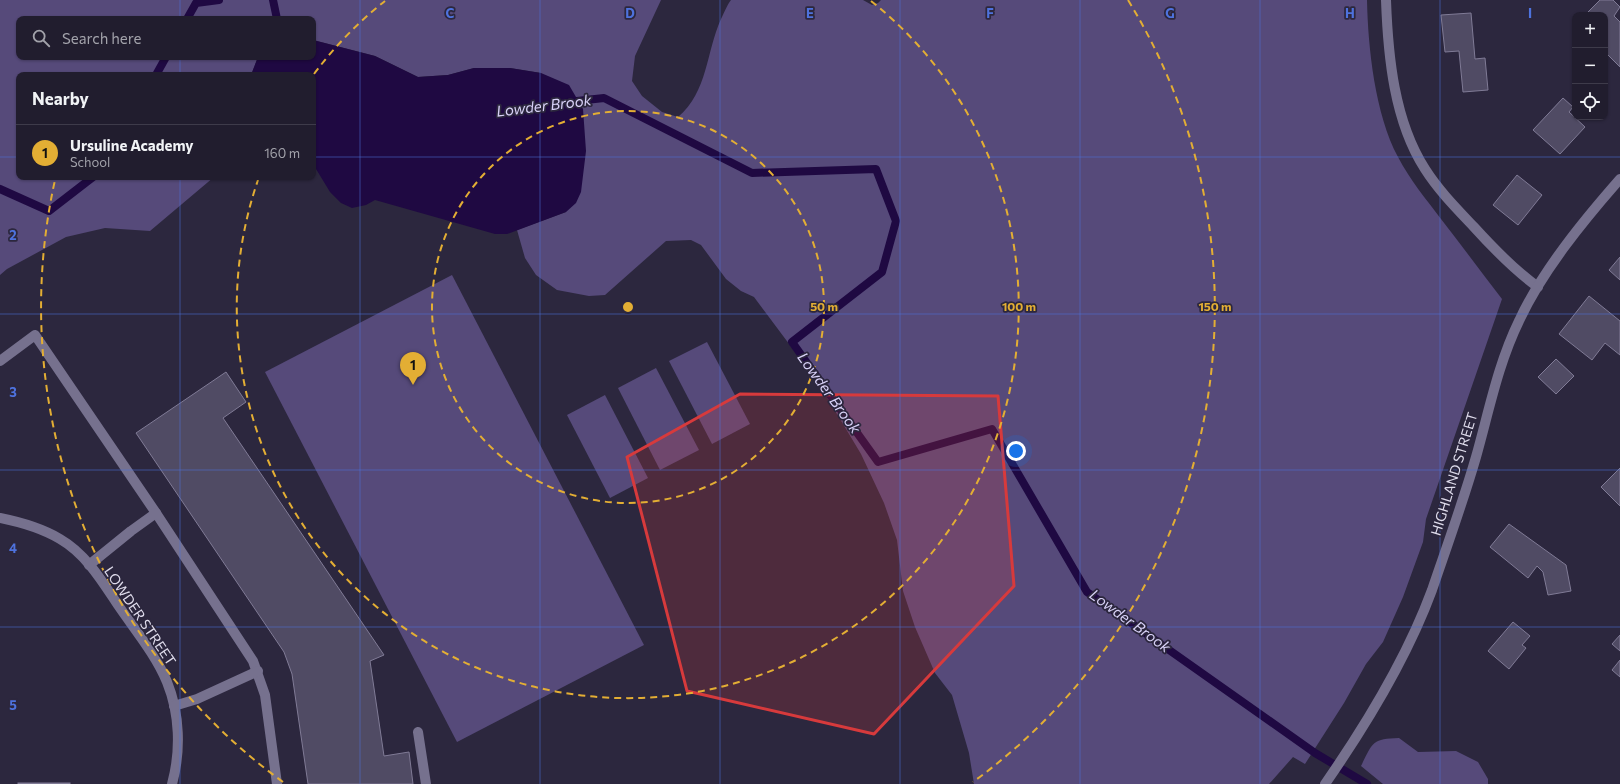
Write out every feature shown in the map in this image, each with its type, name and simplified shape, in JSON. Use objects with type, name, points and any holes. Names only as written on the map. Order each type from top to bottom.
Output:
[{"type":"street","points":[[1386,0],[1392,69],[1397,94],[1408,134],[1425,169],[1446,197],[1504,259],[1525,278],[1538,287]]},
{"type":"street","name":"HIGHLAND STREET","points":[[1327,780],[1391,677],[1422,614],[1475,460],[1505,354],[1519,320],[1538,287],[1578,230],[1620,179]]},
{"type":"street","points":[[0,361],[35,335],[156,513],[247,651],[258,671],[268,707],[277,784]]},
{"type":"street","points":[[89,565],[156,513]]},
{"type":"street","name":"LOWDER STREET","points":[[0,518],[36,529],[61,540],[71,547],[89,565],[154,659],[167,682],[174,706],[178,749],[172,784]]},
{"type":"street","points":[[174,706],[197,699],[258,671]]},
{"type":"street","points":[[418,732],[426,784]]},
{"type":"highlighted area","points":[[740,394],[998,396],[1014,586],[874,734],[687,691],[627,457]]},
{"type":"shaded area","points":[[0,0],[661,0],[635,56],[632,81],[642,96],[662,112],[678,117],[688,107],[701,84],[716,32],[731,0],[863,0],[872,5],[881,0],[1367,0],[1369,39],[1374,80],[1378,101],[1390,140],[1398,157],[1424,197],[1502,299],[1426,519],[1423,542],[1403,597],[1383,642],[1366,664],[1344,703],[1305,764],[1293,757],[1269,784],[974,784],[969,753],[952,695],[935,673],[915,627],[903,591],[897,540],[884,503],[861,454],[819,384],[754,297],[741,291],[726,279],[701,245],[691,240],[666,241],[605,295],[589,296],[557,290],[536,275],[525,258],[517,230],[566,212],[541,73],[510,68],[474,68],[448,75],[418,77],[375,56],[316,41],[316,16],[16,16],[16,60],[257,60],[252,72],[16,72],[16,180],[210,180],[150,231],[105,228],[66,237],[7,269],[0,275]]},
{"type":"shaded area","points":[[452,275],[644,645],[457,742],[265,372]]},
{"type":"shaded area","points":[[707,342],[750,424],[712,444],[669,361]]},
{"type":"shaded area","points":[[656,368],[699,450],[660,470],[618,388]]},
{"type":"shaded area","points":[[605,395],[648,478],[610,498],[567,415]]},
{"type":"shaded area","points":[[1399,738],[1418,752],[1456,751],[1478,762],[1488,779],[1488,784],[1383,784],[1361,766],[1374,743],[1383,739]]},
{"type":"water","points":[[316,41],[375,56],[418,77],[448,75],[474,68],[510,68],[541,73],[569,85],[583,109],[586,151],[581,192],[576,203],[566,212],[507,234],[495,234],[375,200],[366,205],[352,208],[341,203],[330,192],[316,169],[316,72],[252,72],[257,60],[316,60]]},
{"type":"building","points":[[1600,0],[1613,0],[1620,7],[1614,16],[1620,22],[1620,67],[1608,55],[1608,12],[1588,12]]},
{"type":"building","points":[[1471,13],[1475,59],[1485,58],[1488,90],[1463,92],[1459,51],[1445,52],[1441,15]]},
{"type":"building","points":[[1563,98],[1572,106],[1569,112],[1572,115],[1572,120],[1578,120],[1585,127],[1560,154],[1533,130]]},
{"type":"building","points":[[1517,175],[1542,195],[1518,225],[1493,205]]},
{"type":"building","points":[[1620,257],[1620,280],[1609,270]]},
{"type":"building","points":[[1589,296],[1620,321],[1620,355],[1605,343],[1592,360],[1559,334]]},
{"type":"building","points":[[1556,359],[1574,376],[1556,394],[1538,377]]},
{"type":"building","points":[[226,372],[246,402],[223,418],[384,655],[370,661],[384,756],[409,752],[413,784],[308,784],[292,674],[284,652],[136,433]]},
{"type":"building","points":[[1620,468],[1620,506],[1601,487]]},
{"type":"building","points":[[1509,524],[1566,565],[1571,591],[1548,595],[1543,572],[1537,566],[1528,578],[1490,547]]},
{"type":"building","points":[[1513,622],[1530,636],[1522,645],[1526,648],[1509,669],[1488,651]]},
{"type":"building","points":[[1620,635],[1620,651],[1612,644]]},
{"type":"building","points":[[1620,660],[1620,677],[1612,670]]},
{"type":"building","points":[[70,783],[70,784],[18,784]]},
{"type":"waterway","name":"Lowder Brook","points":[[189,16],[196,3],[219,0]]},
{"type":"waterway","name":"Lowder Brook","points":[[273,0],[276,16]]},
{"type":"waterway","name":"Lowder Brook","points":[[158,72],[164,60]]},
{"type":"waterway","name":"Lowder Brook","points":[[568,102],[604,98],[752,173],[876,169],[896,221],[882,272],[792,342],[878,462],[992,429],[1087,592],[1315,753],[1367,784]]},
{"type":"waterway","name":"Lowder Brook","points":[[0,189],[49,211],[89,180]]},
{"type":"place","name":"Ursuline Academy","points":[[413,385]]}]
